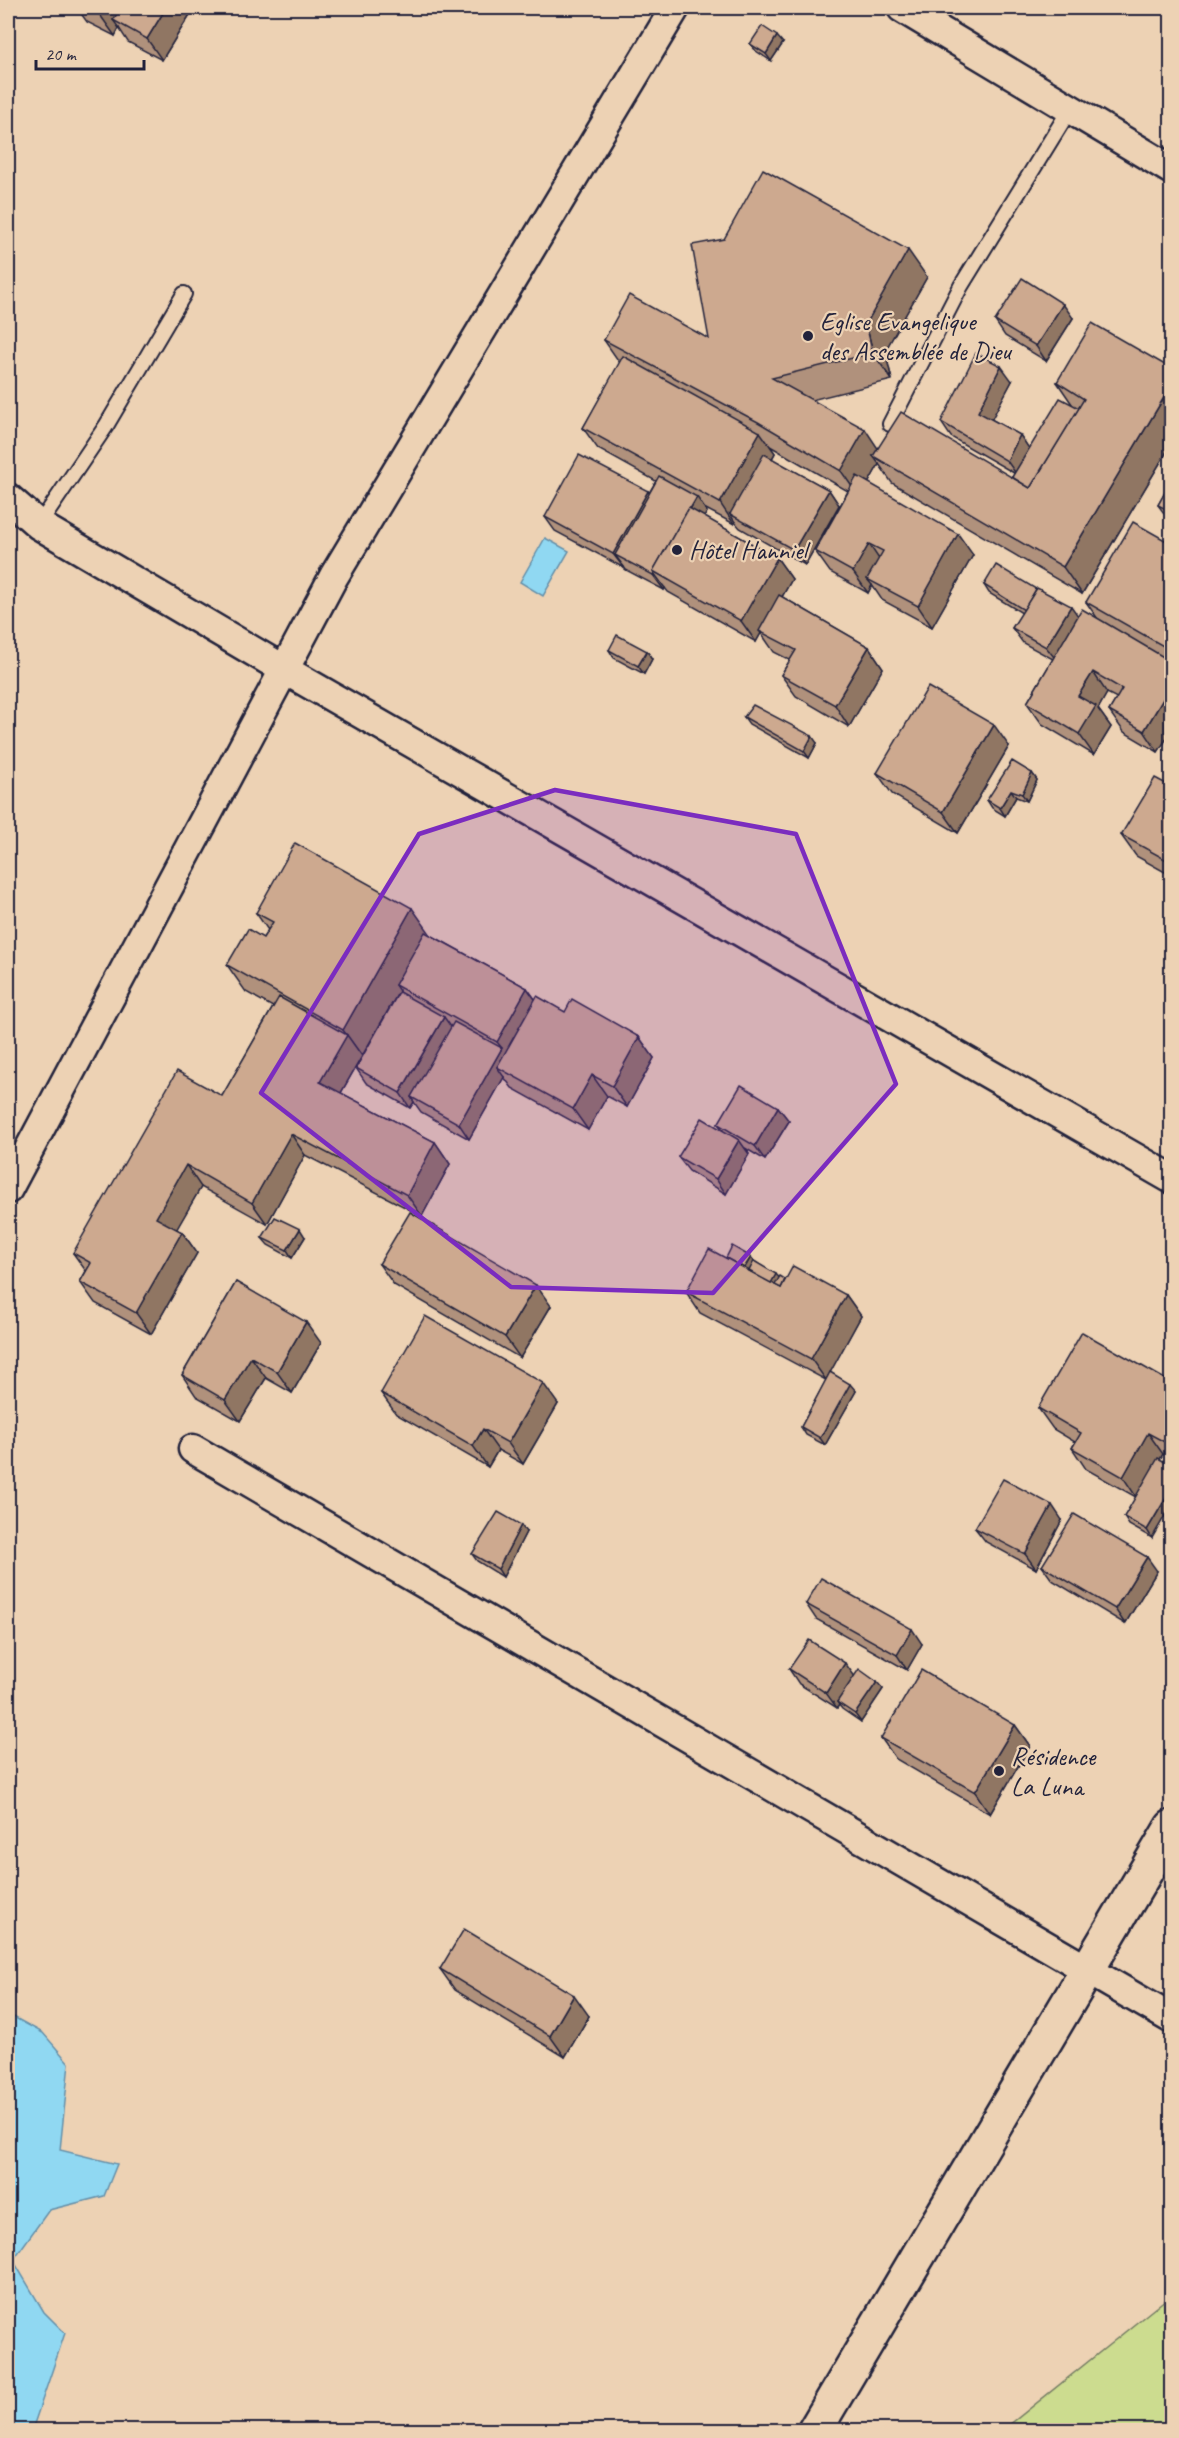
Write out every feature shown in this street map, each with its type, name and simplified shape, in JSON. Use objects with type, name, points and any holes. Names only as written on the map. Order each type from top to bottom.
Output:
[{"type":"street","points":[[8,1189],[340,566],[675,8]]},
{"type":"street","points":[[902,8],[1172,170]]},
{"type":"street","points":[[8,498],[39,525],[285,670],[1172,1179]]},
{"type":"street","points":[[193,1449],[1172,2019]]},
{"type":"street","points":[[815,2430],[1172,1827]]},
{"type":"lane","points":[[890,423],[961,286],[1070,109]]},
{"type":"lane","points":[[39,525],[106,426],[184,294]]},
{"type":"highlighted area","points":[[555,790],[796,834],[896,1084],[713,1293],[511,1287],[261,1093],[419,834]]},
{"type":"green space","points":[[1171,2295],[1171,2430],[1003,2430]]},
{"type":"water","points":[[545,538],[569,551],[543,596],[520,582]]},
{"type":"water","points":[[8,2014],[43,2033],[69,2063],[60,2150],[117,2164],[104,2196],[49,2210],[13,2260],[44,2312],[65,2333],[32,2430],[8,2430]]},
{"type":"building","points":[[86,8],[104,8],[100,15]]},
{"type":"building","points":[[121,8],[166,8],[147,39],[113,20]]},
{"type":"building","points":[[762,26],[777,36],[766,54],[750,44]]},
{"type":"building","name":"Eglise Evangelique des Assemblée de Dieu","points":[[763,169],[908,250],[866,324],[873,353],[772,378],[865,429],[841,471],[758,422],[604,340],[629,295],[709,339],[692,245],[724,239]]},
{"type":"building","points":[[1022,278],[1063,304],[1036,346],[995,321]]},
{"type":"building","points":[[1092,323],[1172,369],[1172,384],[1063,567],[873,456],[901,412],[1030,488],[1084,399],[1057,382]]},
{"type":"building","points":[[976,353],[1001,366],[978,412],[1020,435],[1007,461],[941,422]]},
{"type":"building","points":[[623,356],[760,432],[720,503],[583,428]]},
{"type":"building","points":[[1060,398],[1079,408],[1030,488],[1012,477]]},
{"type":"building","points":[[764,454],[829,490],[794,550],[730,514]]},
{"type":"building","points":[[579,455],[648,491],[613,554],[545,517]]},
{"type":"building","points":[[659,476],[697,497],[653,571],[653,575],[615,555]]},
{"type":"building","points":[[857,476],[958,534],[918,606],[867,579],[883,551],[869,544],[853,572],[815,551]]},
{"type":"building","points":[[1172,480],[1172,512],[1158,505]]},
{"type":"building","points":[[689,508],[777,558],[741,621],[653,571]]},
{"type":"building","points":[[1133,522],[1172,544],[1172,651],[1086,602]]},
{"type":"building","points":[[996,565],[1036,589],[1024,610],[984,585]]},
{"type":"building","points":[[1037,588],[1071,606],[1046,647],[1012,628]]},
{"type":"building","points":[[779,595],[869,647],[835,705],[781,675],[796,650],[759,631]]},
{"type":"building","points":[[1082,609],[1172,662],[1172,684],[1144,731],[1109,711],[1122,689],[1093,672],[1078,696],[1096,706],[1079,734],[1027,703]]},
{"type":"building","points":[[617,635],[647,651],[638,666],[609,650]]},
{"type":"building","points":[[928,687],[994,725],[943,812],[877,773]]},
{"type":"building","points":[[753,705],[812,736],[804,751],[744,717]]},
{"type":"building","points":[[1012,761],[1032,773],[1022,794],[1011,790],[1000,808],[987,800]]},
{"type":"building","points":[[1155,778],[1172,787],[1172,863],[1121,835]]},
{"type":"building","points":[[295,843],[412,908],[343,1030],[227,965],[248,929],[263,938],[273,922],[256,913]]},
{"type":"building","points":[[425,932],[527,988],[497,1042],[395,985]]},
{"type":"building","points":[[399,992],[444,1017],[400,1093],[356,1068]]},
{"type":"building","points":[[537,996],[565,1012],[572,999],[639,1037],[612,1086],[592,1075],[573,1109],[497,1067]]},
{"type":"building","points":[[279,997],[347,1035],[320,1082],[435,1142],[407,1195],[291,1134],[252,1203],[186,1165],[156,1218],[182,1232],[136,1313],[80,1282],[91,1263],[73,1253],[177,1071],[222,1096]]},
{"type":"building","points":[[454,1022],[502,1048],[459,1124],[411,1097]]},
{"type":"building","points":[[741,1085],[778,1107],[755,1146],[718,1124]]},
{"type":"building","points":[[702,1118],[739,1140],[716,1179],[678,1157]]},
{"type":"building","points":[[410,1212],[536,1285],[505,1337],[379,1264]]},
{"type":"building","points":[[275,1217],[300,1229],[287,1250],[262,1238]]},
{"type":"building","points":[[732,1246],[751,1257],[744,1268],[726,1258]]},
{"type":"building","points":[[709,1249],[781,1288],[793,1266],[846,1295],[811,1359],[686,1292]]},
{"type":"building","points":[[754,1261],[776,1274],[771,1283],[749,1271]]},
{"type":"building","points":[[780,1276],[785,1279],[781,1288],[775,1285]]},
{"type":"building","points":[[236,1282],[306,1322],[277,1372],[251,1357],[225,1400],[182,1375]]},
{"type":"building","points":[[425,1316],[543,1383],[508,1443],[483,1429],[473,1446],[381,1393]]},
{"type":"building","points":[[1082,1332],[1172,1383],[1172,1446],[1148,1433],[1123,1477],[1072,1448],[1081,1433],[1038,1408]]},
{"type":"building","points":[[830,1372],[850,1384],[820,1438],[801,1427]]},
{"type":"building","points":[[1158,1458],[1172,1466],[1172,1488],[1147,1530],[1124,1517]]},
{"type":"building","points":[[1003,1479],[1052,1505],[1025,1554],[975,1528]]},
{"type":"building","points":[[498,1512],[521,1525],[498,1569],[472,1554]]},
{"type":"building","points":[[1074,1514],[1147,1557],[1115,1609],[1042,1566]]},
{"type":"building","points":[[821,1578],[912,1629],[897,1655],[806,1604]]},
{"type":"building","points":[[809,1640],[845,1663],[826,1693],[789,1669]]},
{"type":"building","points":[[859,1669],[877,1682],[855,1714],[837,1702]]},
{"type":"building","points":[[921,1670],[1015,1725],[975,1792],[881,1738]]},
{"type":"building","points":[[464,1929],[574,1995],[550,2036],[440,1969]]},
{"type":"place","name":"Eglise Evangelique des Assemblée de Dieu","points":[[808,336]]},
{"type":"place","name":"Hôtel Hanniel","points":[[677,550]]},
{"type":"place","name":"Résidence La Luna","points":[[999,1771]]}]
